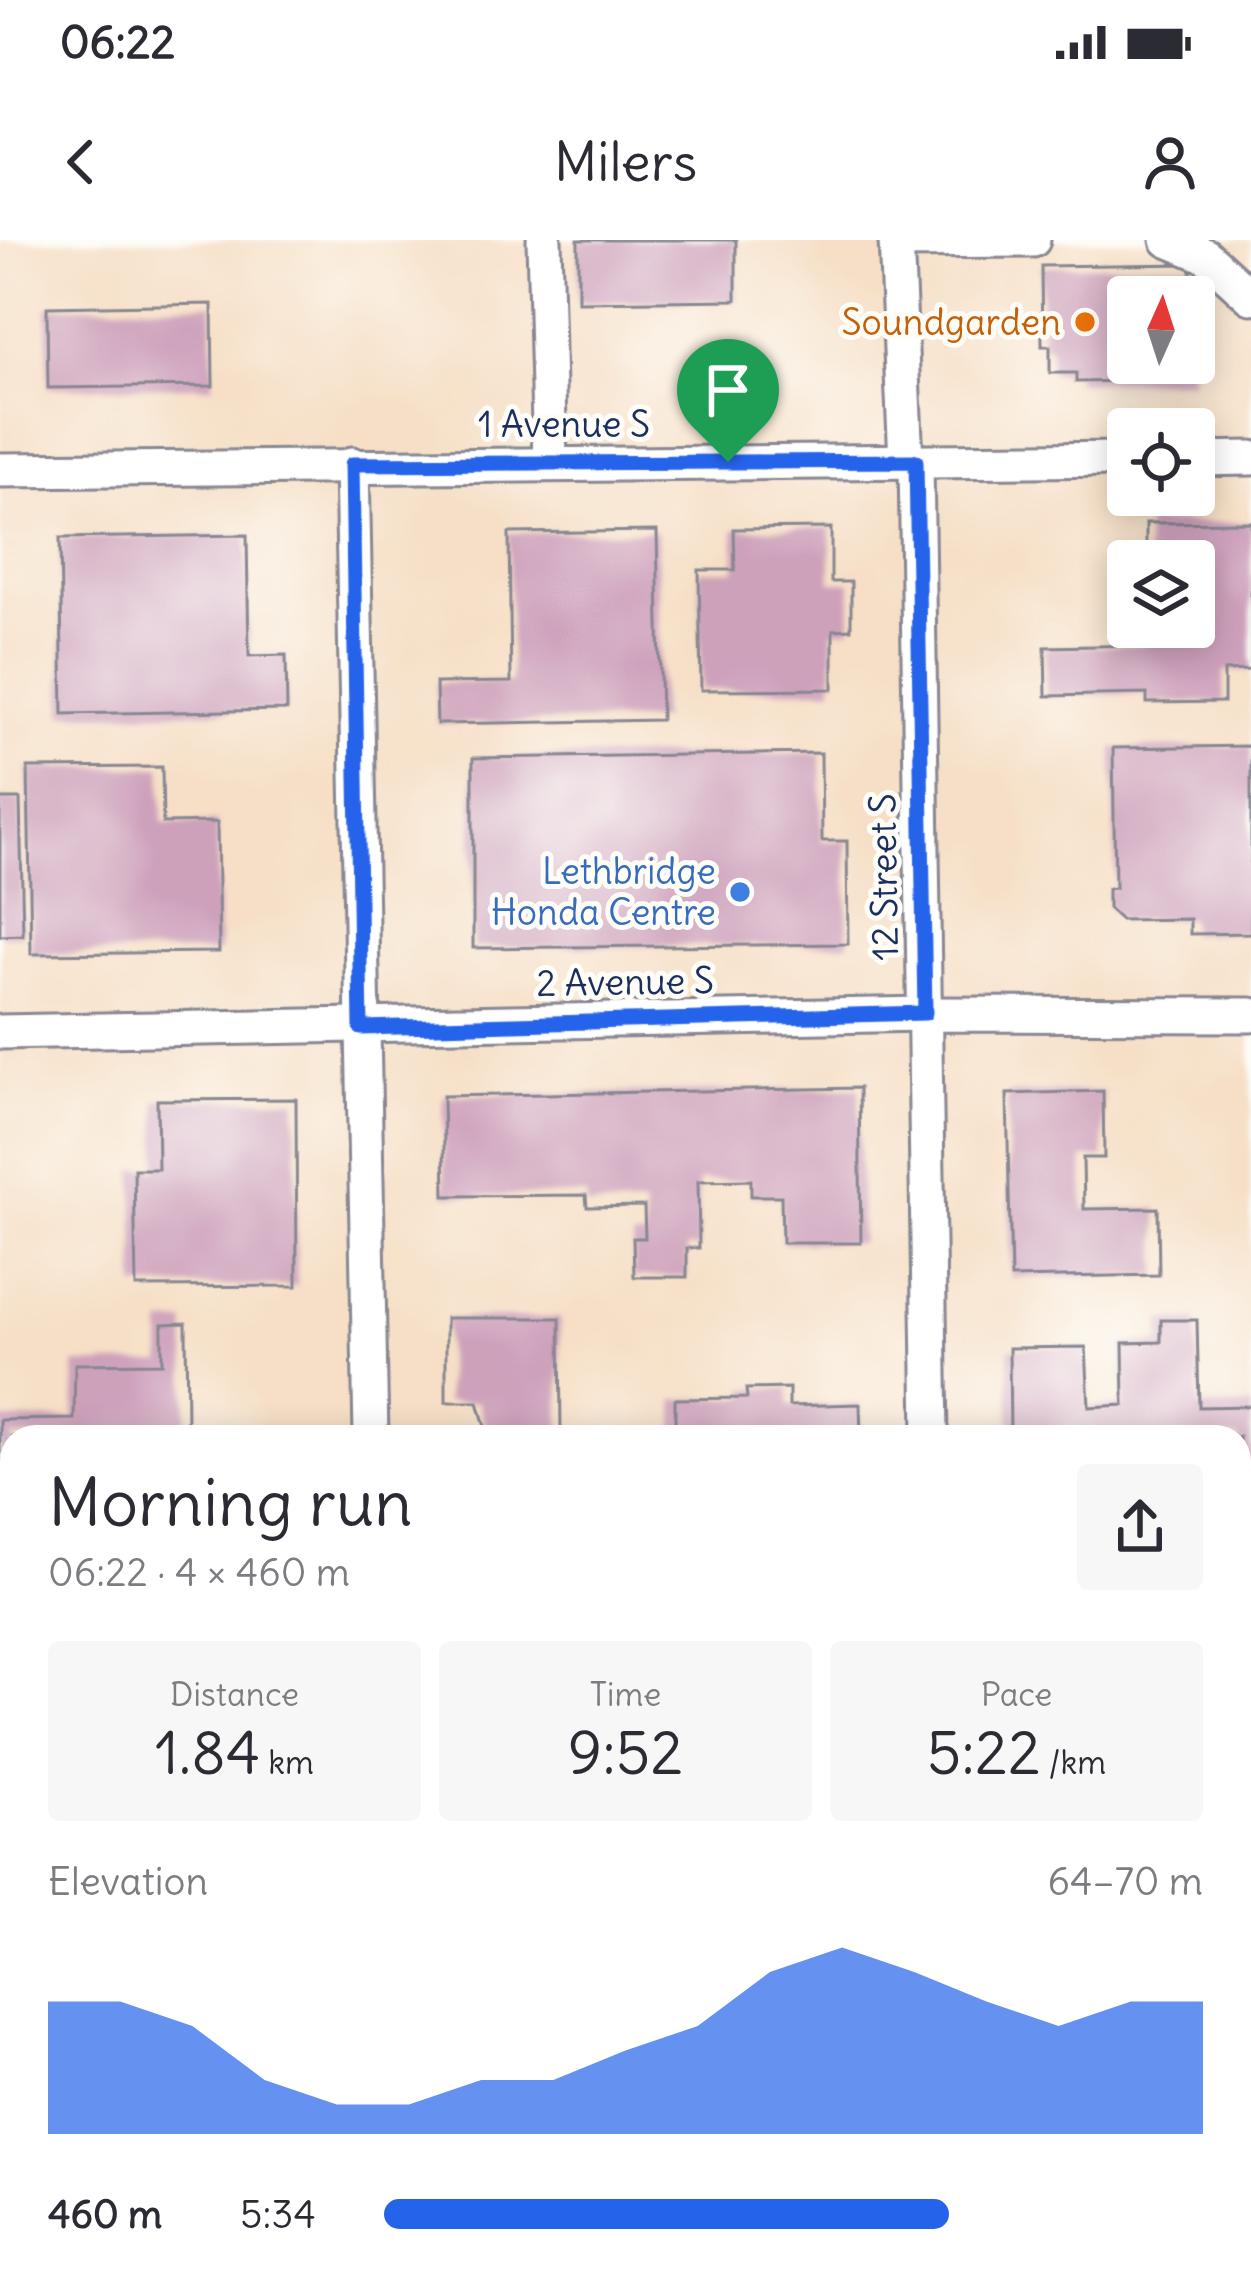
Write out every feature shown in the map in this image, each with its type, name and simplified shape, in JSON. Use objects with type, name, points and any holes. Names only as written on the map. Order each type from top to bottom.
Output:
[{"type":"street","points":[[544,240],[550,463]]},
{"type":"street","points":[[896,241],[1034,240]]},
{"type":"street","points":[[1168,240],[1206,256],[1251,297]]},
{"type":"street","name":"12 Street S","points":[[896,241],[911,461],[931,1425]]},
{"type":"street","points":[[1215,459],[1251,458]]},
{"type":"street","name":"1 Avenue S","points":[[0,470],[1107,459]]},
{"type":"street","points":[[352,464],[371,1425]]},
{"type":"street","name":"2 Avenue S","points":[[0,1032],[925,1013],[1251,1016]]},
{"type":"building","points":[[578,240],[736,240],[736,300],[578,302]]},
{"type":"building","name":"Soundgarden","points":[[1191,264],[1191,276],[1107,276],[1107,381],[1076,382],[1076,373],[1050,373],[1050,346],[1042,346],[1041,266]]},
{"type":"building","points":[[212,304],[213,386],[48,388],[47,307]]},
{"type":"building","points":[[1251,522],[1251,670],[1224,671],[1224,702],[1147,703],[1147,694],[1046,696],[1045,647],[1215,648],[1215,540],[1146,540],[1146,523]]},
{"type":"building","points":[[831,528],[831,582],[851,582],[851,629],[833,630],[833,689],[701,690],[699,570],[735,570],[734,529]]},
{"type":"building","points":[[657,531],[661,720],[437,724],[436,683],[511,682],[509,533]]},
{"type":"building","points":[[247,535],[249,656],[286,655],[287,710],[63,714],[60,538]]},
{"type":"building","points":[[1251,746],[1251,933],[1190,934],[1190,919],[1121,920],[1108,908],[1108,889],[1115,888],[1113,748]]},
{"type":"building","points":[[821,753],[822,841],[847,841],[848,944],[473,948],[473,758]]},
{"type":"building","points":[[162,767],[163,823],[217,822],[219,952],[31,954],[28,768]]},
{"type":"building","points":[[0,799],[20,799],[23,935],[0,936]]},
{"type":"building","points":[[859,1088],[861,1243],[782,1243],[781,1196],[751,1196],[751,1180],[698,1181],[699,1248],[687,1248],[687,1277],[634,1277],[633,1238],[645,1238],[644,1206],[587,1207],[586,1195],[445,1196],[443,1096]]},
{"type":"building","points":[[1103,1091],[1104,1158],[1083,1158],[1084,1209],[1158,1208],[1159,1275],[1011,1278],[1007,1094]]},
{"type":"building","points":[[296,1099],[297,1286],[136,1287],[134,1169],[158,1169],[157,1100]]},
{"type":"building","points":[[446,1318],[560,1318],[561,1425],[485,1425],[478,1402],[446,1402]]},
{"type":"building","points":[[1161,1320],[1197,1320],[1199,1407],[1251,1406],[1251,1425],[1010,1425],[1009,1348],[1086,1347],[1089,1407],[1124,1405],[1123,1343],[1161,1342]]},
{"type":"building","points":[[186,1323],[187,1425],[0,1425],[0,1420],[74,1419],[75,1364],[162,1363],[162,1324]]},
{"type":"building","points":[[789,1388],[789,1406],[860,1404],[861,1425],[675,1425],[675,1399],[747,1398],[746,1389]]},
{"type":"place","name":"Soundgarden","points":[[1085,322]]},
{"type":"place","name":"Lethbridge Honda Centre","points":[[740,892]]},
{"type":"route","points":[[916,461],[925,1013],[361,1028],[352,464],[728,462],[916,461]]}]
